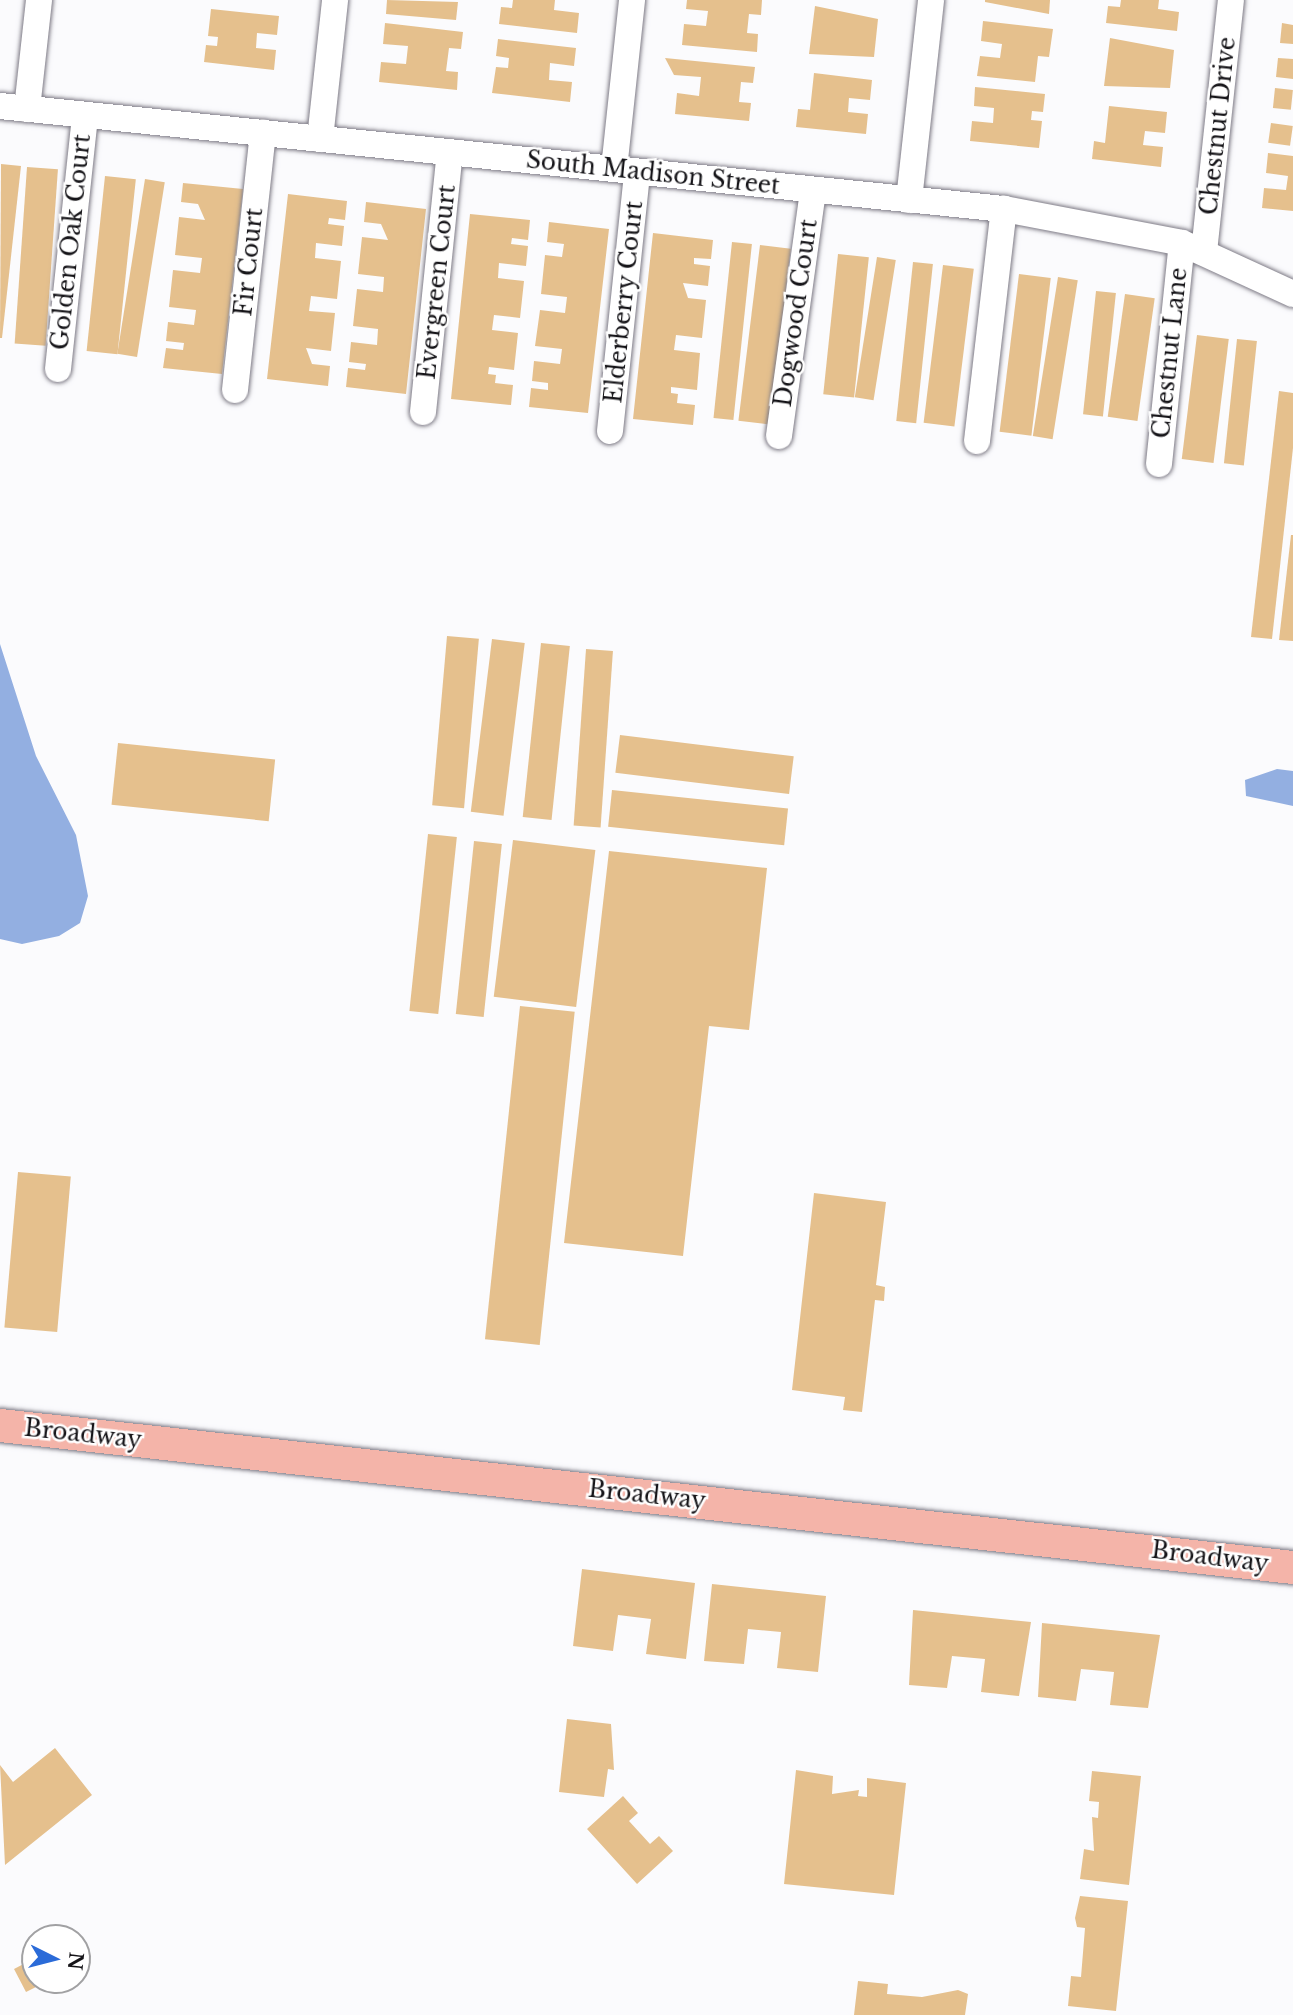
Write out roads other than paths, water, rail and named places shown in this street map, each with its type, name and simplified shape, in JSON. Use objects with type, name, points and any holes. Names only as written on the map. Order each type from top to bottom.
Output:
[{"type":"main road","name":"Broadway","points":[[0,1425],[1293,1567]]},
{"type":"street","points":[[27,109],[39,0]]},
{"type":"street","points":[[320,139],[335,0]]},
{"type":"street","name":"Elderberry Court","points":[[610,432],[626,171],[632,0]]},
{"type":"street","points":[[909,200],[931,0]]},
{"type":"street","name":"Chestnut Drive","points":[[1193,248],[1231,0]]},
{"type":"street","name":"South Madison Street","points":[[0,106],[1003,209],[1193,248],[1293,294]]},
{"type":"street","name":"Golden Oak Court","points":[[58,369],[85,115]]},
{"type":"street","name":"Fir Court","points":[[235,390],[262,133]]},
{"type":"street","name":"Evergreen Court","points":[[423,412],[450,152]]},
{"type":"street","name":"Dogwood Court","points":[[779,436],[813,190]]},
{"type":"street","points":[[977,441],[1003,209]]},
{"type":"street","name":"Chestnut Lane","points":[[1159,464],[1193,248]]},
{"type":"water","points":[[0,644],[36,756],[76,835],[88,896],[80,923],[59,936],[22,944],[0,939]]},
{"type":"water","points":[[1277,769],[1293,771],[1293,806],[1246,796],[1245,780]]}]
